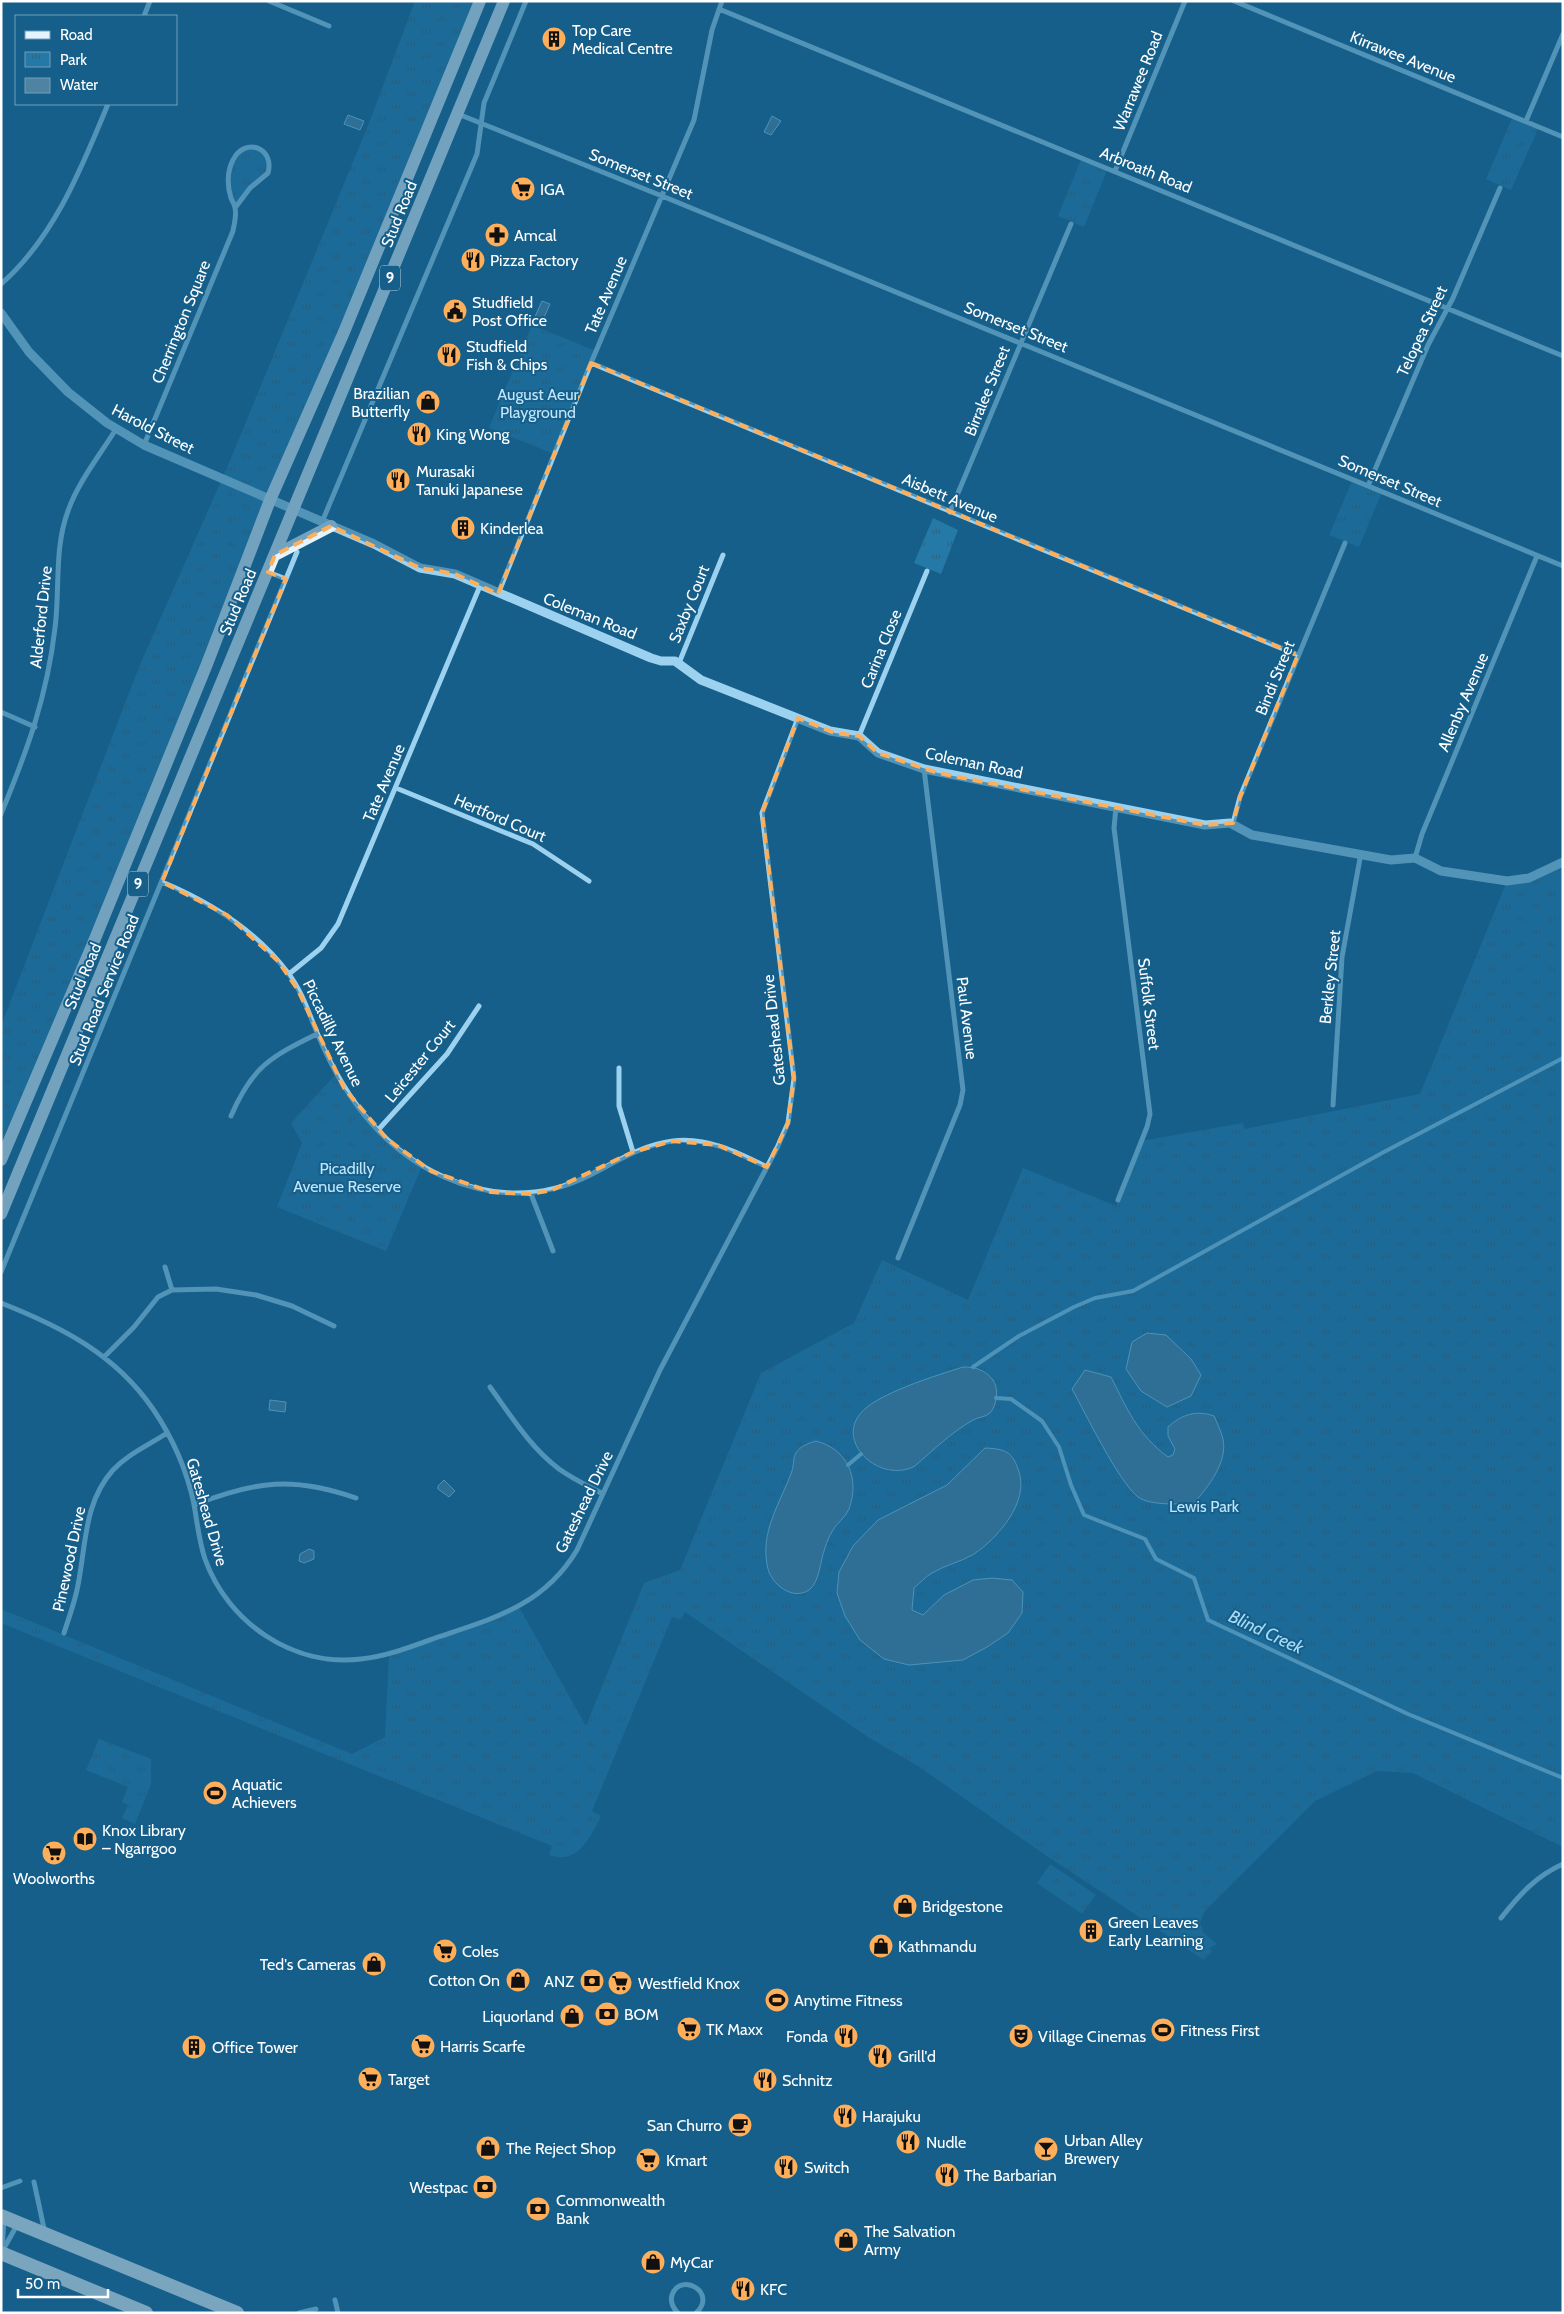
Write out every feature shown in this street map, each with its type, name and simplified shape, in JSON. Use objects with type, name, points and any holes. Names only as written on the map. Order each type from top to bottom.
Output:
[{"type":"highway","points":[[2,2217],[238,2313]]},
{"type":"highway","points":[[1,2253],[146,2313]]},
{"type":"main road","name":"Stud Road","points":[[1,1160],[92,946],[203,673],[270,500],[344,332],[480,1]]},
{"type":"main road","name":"Stud Road","points":[[1,1214],[504,1]]},
{"type":"main road","points":[[275,555],[326,524]]},
{"type":"street","points":[[144,15],[150,1]]},
{"type":"street","points":[[269,1],[329,26]]},
{"type":"street","points":[[326,524],[477,154],[484,103],[526,1]]},
{"type":"street","name":"Tate Avenue","points":[[498,594],[591,363],[696,111],[712,30],[722,1]]},
{"type":"street","name":"Warrawee Road","points":[[1115,171],[1185,1]]},
{"type":"street","name":"Kirrawee Avenue","points":[[1234,1],[1563,137]]},
{"type":"street","name":"Arbroath Road","points":[[719,9],[1563,356]]},
{"type":"street","points":[[1526,122],[1563,34]]},
{"type":"street","points":[[1,284],[26,259],[60,206],[90,147],[108,105]]},
{"type":"street","name":"Somerset Street","points":[[458,114],[1563,566]]},
{"type":"street","name":"Cherrington Square","points":[[144,445],[232,231],[235,208],[228,185],[230,167],[240,151],[252,146],[258,147],[263,150],[269,159],[268,173],[250,188],[235,208]]},
{"type":"street","name":"Telopea Street","points":[[1368,486],[1428,345],[1447,308],[1500,188]]},
{"type":"street","name":"Birralee Street","points":[[950,512],[1070,224]]},
{"type":"street","name":"Harold Street","points":[[1,313],[29,352],[51,376],[80,403],[116,429],[144,445],[270,500]]},
{"type":"street","name":"Aisbett Avenue","points":[[591,363],[1298,655]]},
{"type":"street","name":"Alderford Drive","points":[[1,814],[35,727],[47,680],[55,628],[60,545],[65,520],[76,492],[116,429]]},
{"type":"street","name":"Coleman Road","points":[[270,500],[374,544],[420,568],[455,574],[656,660],[679,663],[701,680],[835,733],[859,736],[878,752],[924,769],[1205,825],[1233,823]]},
{"type":"street","name":"Bindi Street","points":[[1233,823],[1240,797],[1345,543]]},
{"type":"street","name":"Stud Road Service Road","points":[[1,1272],[297,552]]},
{"type":"street","name":"Saxby Court","points":[[679,663],[723,555]]},
{"type":"street","name":"Allenby Avenue","points":[[1415,858],[1422,834],[1537,556]]},
{"type":"street","name":"Carina Close","points":[[859,736],[927,571]]},
{"type":"street","points":[[268,572],[286,580]]},
{"type":"street","name":"Tate Avenue","points":[[289,974],[320,948],[338,924],[480,586]]},
{"type":"street","points":[[1,712],[35,727]]},
{"type":"street","name":"Gateshead Drive","points":[[1,1303],[56,1326],[104,1357],[143,1396],[167,1433],[185,1473],[194,1505],[202,1548],[209,1570],[224,1596],[244,1619],[266,1637],[297,1652],[334,1659],[361,1659],[389,1654],[500,1615],[529,1601],[549,1586],[567,1566],[585,1535],[660,1370],[767,1167],[788,1123],[794,1078],[762,813],[798,718]]},
{"type":"street","name":"Paul Avenue","points":[[898,1258],[960,1105],[963,1090],[924,769]]},
{"type":"street","name":"Hertford Court","points":[[396,788],[533,844],[589,881]]},
{"type":"street","name":"Suffolk Street","points":[[1116,807],[1114,828],[1150,1114],[1147,1127],[1118,1200]]},
{"type":"street","points":[[1233,823],[1258,836],[1391,860],[1415,858],[1440,871],[1507,881],[1529,878],[1563,862]]},
{"type":"street","name":"Berkley Street","points":[[1333,1105],[1342,957],[1360,853]]},
{"type":"street","name":"Piccadilly Avenue","points":[[162,882],[194,896],[226,915],[259,940],[289,974],[344,1088],[355,1105],[378,1130],[413,1160],[456,1182],[491,1192],[531,1194],[552,1190],[587,1177],[633,1152],[673,1141],[697,1141],[728,1148],[767,1167]]},
{"type":"street","name":"Leicester Court","points":[[378,1130],[447,1054],[479,1006]]},
{"type":"street","points":[[231,1116],[243,1089],[258,1070],[280,1054],[317,1034]]},
{"type":"street","points":[[619,1068],[619,1106],[633,1152]]},
{"type":"street","points":[[531,1194],[553,1251]]},
{"type":"street","points":[[165,1267],[172,1290]]},
{"type":"street","points":[[104,1357],[134,1327],[158,1297],[172,1290],[216,1290],[256,1295],[292,1306],[334,1326]]},
{"type":"street","points":[[490,1387],[524,1435],[539,1452],[568,1475],[602,1494]]},
{"type":"street","name":"Pinewood Drive","points":[[64,1633],[78,1587],[87,1524],[98,1493],[119,1464],[167,1433]]},
{"type":"street","points":[[194,1505],[235,1490],[272,1484],[312,1485],[356,1498]]},
{"type":"street","points":[[1501,1918],[1531,1883],[1541,1875],[1563,1864]]},
{"type":"street","points":[[1,2188],[20,2181]]},
{"type":"street","points":[[34,2182],[46,2234]]},
{"type":"street","points":[[1,2253],[2,2217]]},
{"type":"street","points":[[1,2253],[18,2223]]},
{"type":"street","points":[[671,2313],[675,2290],[682,2285],[692,2285],[700,2291],[703,2299],[701,2308],[696,2313]]},
{"type":"street","points":[[335,2300],[338,2313]]},
{"type":"street","points":[[673,2306],[678,2313]]},
{"type":"street","points":[[299,2313],[316,2309]]},
{"type":"highlighted area","points":[[591,363],[1298,655],[1240,797],[1233,823],[1205,825],[938,773],[878,753],[859,736],[835,733],[798,718],[762,813],[794,1078],[788,1123],[767,1167],[718,1145],[673,1141],[633,1152],[552,1190],[531,1194],[491,1192],[431,1171],[387,1139],[344,1088],[298,990],[278,961],[227,915],[162,882],[286,579],[268,572],[275,555],[331,526],[420,568],[455,574],[498,594]]},
{"type":"green space","points":[[415,1],[477,1],[1,1160],[1,1026],[139,667],[229,463],[369,123]]},
{"type":"green space","points":[[1513,116],[1539,127],[1511,190],[1486,179]]},
{"type":"green space","points":[[245,148],[263,150],[269,169],[235,208],[229,176],[234,164]]},
{"type":"green space","points":[[1082,157],[1108,168],[1084,227],[1058,216]]},
{"type":"green space","name":"August Aeur Playground","points":[[532,325],[596,351],[554,454],[489,428]]},
{"type":"green space","points":[[1353,479],[1382,492],[1359,547],[1329,535]]},
{"type":"green space","points":[[933,518],[958,530],[941,574],[914,563]]},
{"type":"green space","name":"Lewis Park","points":[[1563,862],[1563,1847],[1413,1773],[1377,1771],[1315,1801],[1204,1912],[1200,1923],[1204,1933],[1217,1944],[1209,1948],[1212,1951],[1204,1960],[1041,1852],[918,1766],[868,1737],[685,1612],[681,1620],[672,1617],[592,1811],[601,1816],[597,1824],[582,1848],[568,1856],[559,1857],[549,1855],[552,1846],[1,1623],[1,1609],[352,1754],[385,1737],[389,1654],[519,1607],[586,1726],[644,1583],[680,1570],[761,1373],[854,1323],[882,1260],[968,1300],[1023,1168],[1116,1206],[1141,1141],[1243,1123],[1244,1129],[1420,1094],[1507,881]]},
{"type":"green space","name":"Picadilly Avenue Reserve","points":[[336,1074],[378,1130],[422,1166],[386,1251],[277,1207],[302,1143],[291,1123]]},
{"type":"green space","points":[[99,1739],[151,1759],[151,1784],[135,1824],[122,1818],[128,1805],[122,1802],[128,1787],[86,1770]]},
{"type":"green space","points":[[1050,1864],[1096,1895],[1082,1914],[1037,1883]]},
{"type":"water","points":[[348,115],[364,121],[360,130],[344,124]]},
{"type":"water","points":[[772,116],[781,121],[771,135],[764,132]]},
{"type":"water","points":[[542,301],[550,304],[542,322],[534,319]]},
{"type":"water","points":[[1147,1333],[1166,1335],[1191,1359],[1201,1375],[1191,1396],[1167,1407],[1141,1391],[1126,1369],[1132,1342]]},
{"type":"water","points":[[963,1367],[980,1370],[987,1374],[995,1383],[996,1397],[990,1413],[973,1420],[958,1430],[915,1466],[902,1470],[889,1470],[876,1465],[866,1458],[858,1448],[854,1437],[854,1426],[860,1414],[879,1399],[893,1392]]},
{"type":"water","points":[[1085,1370],[1111,1377],[1134,1421],[1149,1440],[1168,1457],[1173,1455],[1175,1449],[1168,1436],[1168,1427],[1190,1414],[1202,1413],[1214,1416],[1223,1439],[1223,1456],[1216,1474],[1194,1503],[1165,1504],[1150,1502],[1138,1497],[1130,1489],[1112,1462],[1072,1389]]},
{"type":"water","points":[[270,1400],[286,1402],[285,1412],[269,1410]]},
{"type":"water","points":[[816,1441],[836,1451],[849,1467],[852,1476],[852,1498],[849,1509],[828,1539],[813,1586],[803,1593],[796,1593],[790,1592],[778,1585],[770,1575],[766,1556],[766,1543],[768,1530],[792,1471],[795,1455],[802,1447]]},
{"type":"water","points":[[985,1448],[998,1449],[1008,1453],[1017,1465],[1021,1483],[1020,1495],[1015,1507],[993,1539],[969,1557],[932,1573],[914,1588],[912,1610],[923,1615],[944,1595],[973,1580],[992,1578],[1012,1580],[1023,1592],[1022,1613],[1008,1633],[963,1660],[909,1665],[884,1659],[860,1640],[845,1616],[837,1593],[839,1572],[853,1546],[878,1520],[947,1485]]},
{"type":"water","points":[[444,1480],[455,1491],[449,1497],[438,1489],[438,1486]]},
{"type":"water","points":[[309,1549],[314,1551],[314,1559],[304,1563],[299,1561],[300,1554]]},
{"type":"waterway","points":[[973,1367],[1019,1336],[1074,1307],[1095,1298],[1133,1291],[1382,1153],[1563,1058]]},
{"type":"waterway","name":"Blind Creek","points":[[996,1398],[1011,1399],[1042,1421],[1059,1447],[1071,1485],[1084,1515],[1145,1539],[1156,1559],[1194,1578],[1208,1620],[1408,1714],[1563,1778]]},
{"type":"waterway","name":"Blind Creek","points":[[848,1465],[861,1454]]},
{"type":"place","name":"Top Care Medical Centre","points":[[554,39]]},
{"type":"place","name":"IGA","points":[[523,189]]},
{"type":"place","name":"Amcal","points":[[497,235]]},
{"type":"place","name":"Pizza Factory","points":[[473,260]]},
{"type":"place","name":"Studfield Post Office","points":[[455,311]]},
{"type":"place","name":"Studfield Fish & Chips","points":[[449,355]]},
{"type":"place","name":"Brazilian Butterfly","points":[[428,402]]},
{"type":"place","name":"King Wong","points":[[419,434]]},
{"type":"place","name":"Murasaki Tanuki Japanese","points":[[398,480]]},
{"type":"place","name":"Kinderlea","points":[[463,528]]},
{"type":"place","name":"Aquatic Achievers","points":[[215,1793]]},
{"type":"place","name":"Knox Library – Ngarrgoo","points":[[85,1839]]},
{"type":"place","name":"Woolworths","points":[[54,1853]]},
{"type":"place","name":"Bridgestone","points":[[905,1906]]},
{"type":"place","name":"Green Leaves Early Learning","points":[[1091,1931]]},
{"type":"place","name":"Kathmandu","points":[[881,1946]]},
{"type":"place","name":"Coles","points":[[445,1951]]},
{"type":"place","name":"Ted's Cameras","points":[[374,1964]]},
{"type":"place","name":"Cotton On","points":[[518,1980]]},
{"type":"place","name":"ANZ","points":[[592,1981]]},
{"type":"place","name":"Westfield Knox","points":[[620,1983]]},
{"type":"place","name":"Anytime Fitness","points":[[777,2000]]},
{"type":"place","name":"BOM","points":[[607,2014]]},
{"type":"place","name":"Liquorland","points":[[572,2016]]},
{"type":"place","name":"TK Maxx","points":[[689,2029]]},
{"type":"place","name":"Fitness First","points":[[1163,2030]]},
{"type":"place","name":"Fonda","points":[[846,2036]]},
{"type":"place","name":"Village Cinemas","points":[[1021,2036]]},
{"type":"place","name":"Harris Scarfe","points":[[423,2046]]},
{"type":"place","name":"Office Tower","points":[[194,2047]]},
{"type":"place","name":"Grill'd","points":[[880,2056]]},
{"type":"place","name":"Target","points":[[370,2079]]},
{"type":"place","name":"Schnitz","points":[[765,2080]]},
{"type":"place","name":"Harajuku","points":[[845,2116]]},
{"type":"place","name":"San Churro","points":[[740,2125]]},
{"type":"place","name":"Nudle","points":[[908,2142]]},
{"type":"place","name":"The Reject Shop","points":[[488,2148]]},
{"type":"place","name":"Urban Alley Brewery","points":[[1046,2149]]},
{"type":"place","name":"Kmart","points":[[648,2160]]},
{"type":"place","name":"Switch","points":[[786,2167]]},
{"type":"place","name":"The Barbarian","points":[[947,2175]]},
{"type":"place","name":"Westpac","points":[[485,2187]]},
{"type":"place","name":"Commonwealth Bank","points":[[538,2209]]},
{"type":"place","name":"The Salvation Army","points":[[846,2240]]},
{"type":"place","name":"MyCar","points":[[653,2262]]},
{"type":"place","name":"KFC","points":[[743,2289]]}]
